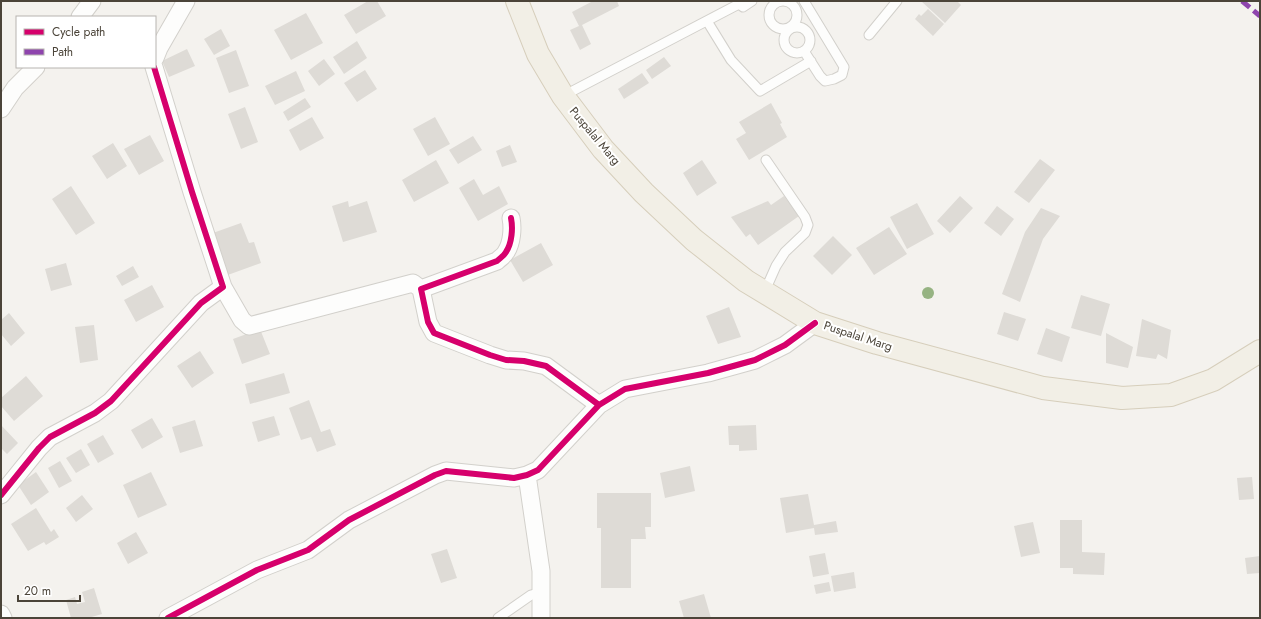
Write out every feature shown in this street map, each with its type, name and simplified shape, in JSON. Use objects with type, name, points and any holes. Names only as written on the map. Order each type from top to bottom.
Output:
[{"type":"main road","name":"Puspalal Marg","points":[[517,1],[538,54],[563,96],[603,149],[644,192],[694,240],[746,281],[815,323],[877,344],[1043,388],[1122,398],[1172,395],[1213,380],[1260,351]]},
{"type":"street","points":[[81,16],[92,1]]},
{"type":"street","points":[[156,56],[186,1]]},
{"type":"street","points":[[1,109],[15,88],[35,68]]},
{"type":"street","points":[[154,68],[223,287],[242,320],[249,326],[413,283],[421,289],[428,322],[434,332],[501,358],[546,366],[599,405]]},
{"type":"street","points":[[421,289],[497,261],[506,253],[509,245],[513,227],[512,218]]},
{"type":"street","points":[[1,495],[42,444],[50,437],[95,413],[111,400],[202,303],[223,287]]},
{"type":"street","points":[[168,618],[256,570],[308,550],[349,520],[435,475],[446,470],[514,478],[527,475],[538,470],[599,405],[625,389],[708,373],[755,360],[785,345],[815,323]]},
{"type":"street","points":[[527,475],[541,571],[541,618]]},
{"type":"street","points":[[1,614],[3,618]]},
{"type":"lane","points":[[563,96],[739,4],[743,7],[752,1]]},
{"type":"lane","points":[[804,1],[844,67],[842,75],[834,80],[825,81],[820,76],[804,51]]},
{"type":"lane","points":[[869,35],[897,1]]},
{"type":"lane","points":[[707,21],[731,60],[760,91],[811,61]]},
{"type":"lane","points":[[799,26],[807,31],[811,39],[810,44],[804,51],[796,53],[788,50],[784,38],[787,30],[799,26]]},
{"type":"lane","points":[[764,293],[782,256],[804,233],[808,225],[805,217],[766,160]]},
{"type":"lane","points":[[498,618],[532,595],[542,592]]},
{"type":"building","points":[[368,1],[377,1],[386,16],[356,34],[344,15]]},
{"type":"building","points":[[593,1],[617,1],[619,6],[582,25],[591,44],[580,50],[570,30],[579,26],[572,12]]},
{"type":"building","points":[[921,1],[957,1],[961,5],[945,23]]},
{"type":"building","points":[[928,9],[944,24],[933,36],[915,19],[919,14],[921,16]]},
{"type":"building","points":[[306,13],[323,43],[291,60],[274,30]]},
{"type":"building","points":[[221,29],[230,46],[214,55],[204,39]]},
{"type":"building","points":[[357,41],[367,58],[344,74],[333,57]]},
{"type":"building","points":[[187,49],[195,66],[169,77],[162,61]]},
{"type":"building","points":[[236,50],[249,86],[229,93],[216,58]]},
{"type":"building","points":[[664,57],[671,66],[652,79],[646,70]]},
{"type":"building","points":[[324,59],[335,74],[319,86],[308,71]]},
{"type":"building","points":[[365,70],[377,89],[357,102],[344,83]]},
{"type":"building","points":[[296,71],[305,91],[275,105],[265,86]]},
{"type":"building","points":[[642,73],[649,83],[624,99],[618,89]]},
{"type":"building","points":[[305,98],[311,107],[288,121],[283,112]]},
{"type":"building","points":[[771,103],[782,123],[780,124],[787,137],[749,160],[736,139],[746,133],[739,122]]},
{"type":"building","points":[[245,107],[258,142],[241,149],[228,114]]},
{"type":"building","points":[[312,117],[324,138],[300,151],[289,130]]},
{"type":"building","points":[[435,117],[450,144],[428,156],[413,129]]},
{"type":"building","points":[[150,135],[164,161],[139,175],[124,149]]},
{"type":"building","points":[[473,136],[482,150],[458,164],[449,150]]},
{"type":"building","points":[[113,143],[127,166],[107,179],[92,156]]},
{"type":"building","points":[[510,145],[517,162],[502,167],[496,151]]},
{"type":"building","points":[[1040,159],[1055,170],[1029,203],[1014,192]]},
{"type":"building","points":[[436,160],[449,183],[414,202],[402,180]]},
{"type":"building","points":[[702,160],[717,183],[697,196],[683,173]]},
{"type":"building","points":[[474,179],[483,195],[499,186],[508,204],[478,221],[459,188]]},
{"type":"building","points":[[71,186],[95,223],[76,235],[52,199]]},
{"type":"building","points":[[784,196],[799,216],[758,245],[750,234],[746,237],[731,217],[768,201],[771,205]]},
{"type":"building","points":[[960,196],[973,208],[950,233],[937,221]]},
{"type":"building","points":[[348,201],[349,207],[367,201],[377,232],[343,242],[332,206]]},
{"type":"building","points":[[917,203],[934,234],[907,249],[890,217]]},
{"type":"building","points":[[997,206],[1014,219],[1001,236],[984,223]]},
{"type":"building","points":[[1041,208],[1060,216],[1043,239],[1020,302],[1002,294],[1025,232]]},
{"type":"building","points":[[241,223],[249,243],[254,242],[261,263],[225,276],[210,234]]},
{"type":"building","points":[[889,227],[907,254],[874,275],[856,248]]},
{"type":"building","points":[[833,236],[852,255],[832,275],[813,256]]},
{"type":"building","points":[[541,243],[553,265],[523,282],[510,260]]},
{"type":"building","points":[[66,263],[72,285],[51,291],[45,269]]},
{"type":"building","points":[[133,266],[139,277],[122,286],[116,276]]},
{"type":"building","points":[[152,285],[164,307],[136,322],[124,300]]},
{"type":"building","points":[[1081,295],[1110,304],[1101,336],[1071,328]]},
{"type":"building","points":[[729,307],[741,337],[718,344],[706,316]]},
{"type":"building","points":[[1004,312],[1026,319],[1018,341],[997,334]]},
{"type":"building","points":[[9,313],[25,333],[11,346],[1,334],[1,320]]},
{"type":"building","points":[[1142,319],[1171,330],[1167,359],[1158,354],[1156,359],[1136,356]]},
{"type":"building","points":[[94,325],[98,360],[80,363],[75,327]]},
{"type":"building","points":[[1046,328],[1070,337],[1062,362],[1037,354]]},
{"type":"building","points":[[260,329],[270,354],[242,364],[233,339]]},
{"type":"building","points":[[1106,333],[1133,347],[1128,368],[1106,363]]},
{"type":"building","points":[[200,351],[214,373],[192,388],[177,366]]},
{"type":"building","points":[[284,373],[290,393],[250,404],[245,384]]},
{"type":"building","points":[[26,376],[43,396],[14,421],[1,406],[1,398]]},
{"type":"building","points":[[309,400],[321,432],[330,429],[336,445],[317,452],[311,437],[301,440],[289,408]]},
{"type":"building","points":[[274,416],[280,435],[258,442],[252,422]]},
{"type":"building","points":[[152,418],[163,437],[142,449],[131,430]]},
{"type":"building","points":[[195,420],[203,446],[180,453],[172,427]]},
{"type":"building","points":[[1,425],[18,443],[7,454],[1,448]]},
{"type":"building","points":[[756,425],[757,450],[739,451],[739,445],[729,445],[728,426]]},
{"type":"building","points":[[103,435],[114,454],[98,463],[87,444]]},
{"type":"building","points":[[81,449],[90,465],[76,473],[66,458]]},
{"type":"building","points":[[60,461],[72,481],[59,488],[48,468]]},
{"type":"building","points":[[690,466],[695,491],[665,498],[660,473]]},
{"type":"building","points":[[36,472],[49,492],[31,505],[18,485]]},
{"type":"building","points":[[151,472],[167,505],[138,518],[123,485]]},
{"type":"building","points":[[1252,477],[1254,499],[1239,500],[1237,478]]},
{"type":"building","points":[[597,493],[651,493],[651,527],[645,527],[646,539],[631,539],[631,588],[601,588],[601,528],[597,528]]},
{"type":"building","points":[[808,494],[814,525],[836,521],[838,532],[815,535],[814,528],[786,533],[780,498]]},
{"type":"building","points":[[82,495],[93,509],[76,522],[66,508]]},
{"type":"building","points":[[36,508],[51,532],[54,529],[59,537],[46,545],[44,542],[28,551],[11,524]]},
{"type":"building","points":[[1060,520],[1082,520],[1082,552],[1105,553],[1104,575],[1073,574],[1073,568],[1060,568]]},
{"type":"building","points":[[1033,522],[1040,553],[1021,557],[1014,526]]},
{"type":"building","points":[[136,532],[148,553],[128,564],[117,543]]},
{"type":"building","points":[[447,549],[457,578],[441,583],[431,554]]},
{"type":"building","points":[[825,553],[829,574],[813,577],[809,556]]},
{"type":"building","points":[[1260,556],[1260,573],[1247,574],[1245,558]]},
{"type":"building","points":[[854,572],[856,588],[834,592],[831,576]]},
{"type":"building","points":[[829,582],[831,591],[816,594],[814,585]]},
{"type":"building","points":[[94,588],[102,614],[88,618],[71,618],[66,600],[75,597],[77,604],[85,602],[82,592]]},
{"type":"building","points":[[704,594],[711,618],[684,618],[679,601]]},
{"type":"marked path","points":[[1242,1],[1260,16]]},
{"type":"cycle path","points":[[1,495],[39,448],[50,437],[95,413],[111,401],[201,303],[223,287],[154,68]]},
{"type":"cycle path","points":[[511,218],[512,231],[510,244],[503,256],[497,261],[421,289],[428,322],[434,333],[490,355],[506,360],[524,361],[546,366],[599,405]]},
{"type":"cycle path","points":[[168,618],[257,570],[308,550],[349,520],[435,475],[446,471],[514,478],[527,475],[538,470],[599,405],[625,389],[708,373],[755,360],[785,345],[815,323]]}]
